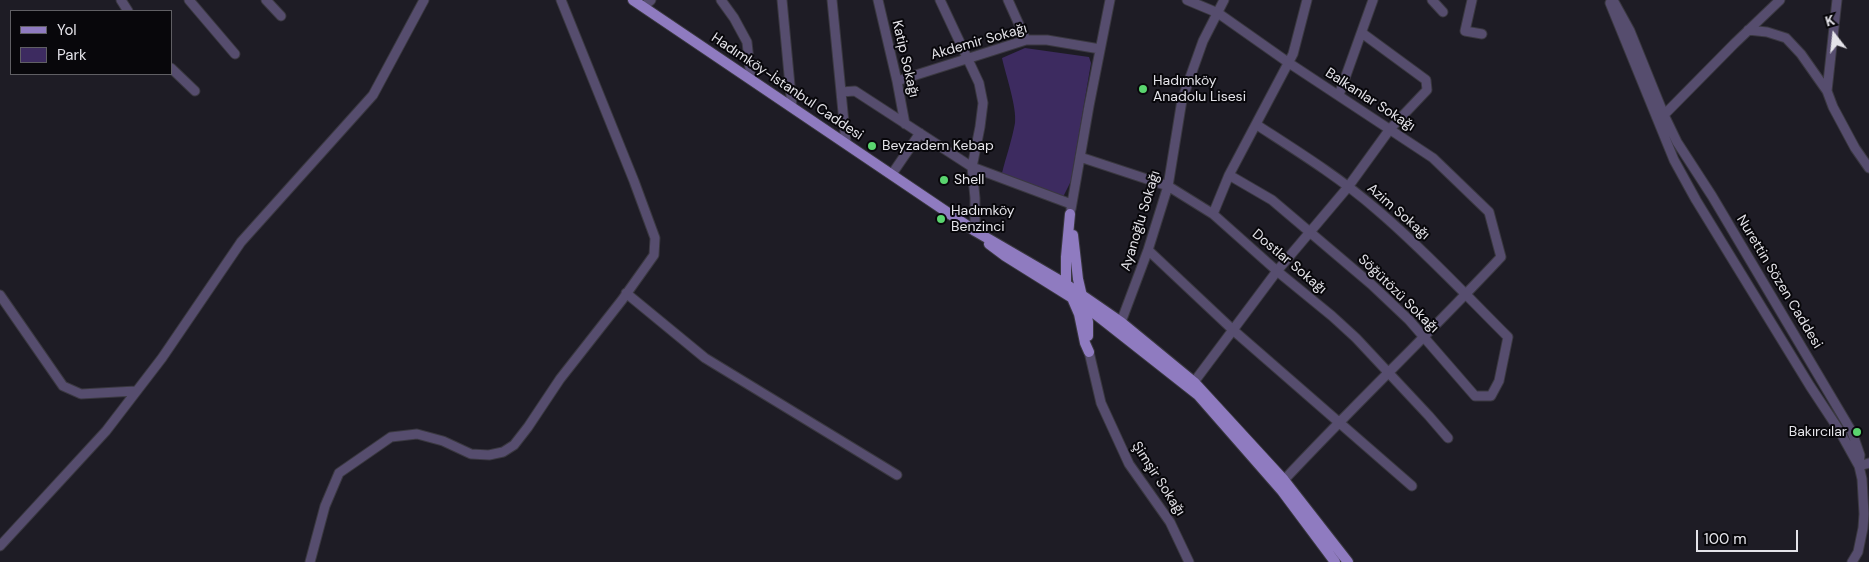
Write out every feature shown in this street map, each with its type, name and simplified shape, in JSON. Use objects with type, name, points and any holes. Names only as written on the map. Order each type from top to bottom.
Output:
[{"type":"main road","name":"Hadımköy-İstanbul Caddesi","points":[[633,0],[647,3],[751,79],[975,231],[1066,284],[1121,322],[1194,382],[1284,480],[1348,562]]},
{"type":"main road","points":[[1071,209],[1066,257],[1066,284],[1079,314],[1084,343],[1089,352]]},
{"type":"main road","points":[[1071,209],[1075,259],[1085,306],[1089,352]]},
{"type":"main road","name":"Hadımköy-İstanbul Caddesi","points":[[975,231],[1005,256],[1085,306],[1198,395],[1282,491],[1335,562]]},
{"type":"street","points":[[189,0],[235,54]]},
{"type":"street","points":[[266,0],[281,16]]},
{"type":"street","points":[[0,546],[106,431],[162,358],[241,242],[373,95],[424,0]]},
{"type":"street","points":[[310,562],[325,506],[339,473],[391,437],[417,434],[443,441],[471,454],[489,455],[514,445],[560,380],[654,255],[655,238],[602,98],[561,0]]},
{"type":"street","points":[[721,0],[734,18],[747,42],[751,79]]},
{"type":"street","points":[[782,0],[792,107]]},
{"type":"street","points":[[832,0],[846,143]]},
{"type":"street","name":"Katip Sokağı","points":[[878,0],[905,124]]},
{"type":"street","points":[[940,0],[979,83],[983,103],[972,167],[975,198],[975,231]]},
{"type":"street","points":[[1008,0],[1026,40]]},
{"type":"street","points":[[841,92],[855,91],[972,167],[1071,209],[1110,0]]},
{"type":"street","name":"Balkanlar Sokağı","points":[[1187,0],[1218,13],[1289,63],[1433,158],[1489,212],[1501,257],[1466,295]]},
{"type":"street","name":"Ayanoğlu Sokağı","points":[[1121,322],[1148,250],[1168,186],[1182,100],[1203,41],[1224,0]]},
{"type":"street","points":[[1212,214],[1293,54],[1307,0]]},
{"type":"street","points":[[1338,95],[1373,0]]},
{"type":"street","points":[[1432,0],[1443,12]]},
{"type":"street","points":[[1472,0],[1465,31],[1482,34]]},
{"type":"street","points":[[1608,0],[1661,118]]},
{"type":"street","points":[[1614,0],[1630,31],[1661,118]]},
{"type":"street","points":[[1661,118],[1780,0]]},
{"type":"street","points":[[1827,91],[1836,0]]},
{"type":"street","points":[[1748,30],[1768,32],[1786,38],[1801,54],[1827,91],[1833,107],[1869,168]]},
{"type":"street","points":[[1194,382],[1277,272],[1348,187],[1390,129],[1427,90],[1426,80],[1362,33]]},
{"type":"street","name":"Akdemir Sokağı","points":[[897,81],[1026,40],[1047,40],[1100,49]]},
{"type":"street","points":[[172,69],[195,91]]},
{"type":"street","name":"Nurettin Sözen Caddesi","points":[[1661,118],[1674,160],[1696,200],[1839,430],[1859,466]]},
{"type":"street","name":"Nurettin Sözen Caddesi","points":[[1661,118],[1721,212],[1852,432],[1859,448],[1859,466],[1864,503],[1863,528],[1858,552],[1852,562]]},
{"type":"street","name":"Azim Sokağı","points":[[1257,125],[1320,166],[1394,225],[1508,337]]},
{"type":"street","points":[[892,174],[920,133]]},
{"type":"street","name":"Dostlar Sokağı","points":[[1080,157],[1168,186],[1212,214],[1277,272],[1356,338],[1448,438]]},
{"type":"street","name":"Söğütözü Sokağı","points":[[1230,176],[1272,200],[1371,284],[1424,337],[1475,396],[1491,396],[1498,381],[1508,337]]},
{"type":"street","points":[[1148,250],[1233,330],[1412,486]]},
{"type":"street","points":[[626,293],[705,358],[897,475]]},
{"type":"street","points":[[0,295],[63,386],[81,394],[136,391]]},
{"type":"street","points":[[1284,480],[1339,421],[1389,374],[1466,295]]},
{"type":"street","name":"Şimşir Sokağı","points":[[1089,352],[1101,403],[1129,464],[1170,522],[1189,562]]},
{"type":"street","points":[[1859,466],[1869,463]]},
{"type":"green space","points":[[1025,48],[1089,57],[1091,63],[1071,181],[1062,199],[1002,173],[1015,123],[1015,116],[1013,100],[1002,58]]},
{"type":"place","name":"Hadımköy Anadolu Lisesi","points":[[1143,89]]},
{"type":"place","name":"Beyzadem Kebap","points":[[872,146]]},
{"type":"place","name":"Shell","points":[[944,180]]},
{"type":"place","name":"Hadımköy Benzinci","points":[[941,219]]},
{"type":"place","name":"Bakırcılar","points":[[1857,432]]}]
